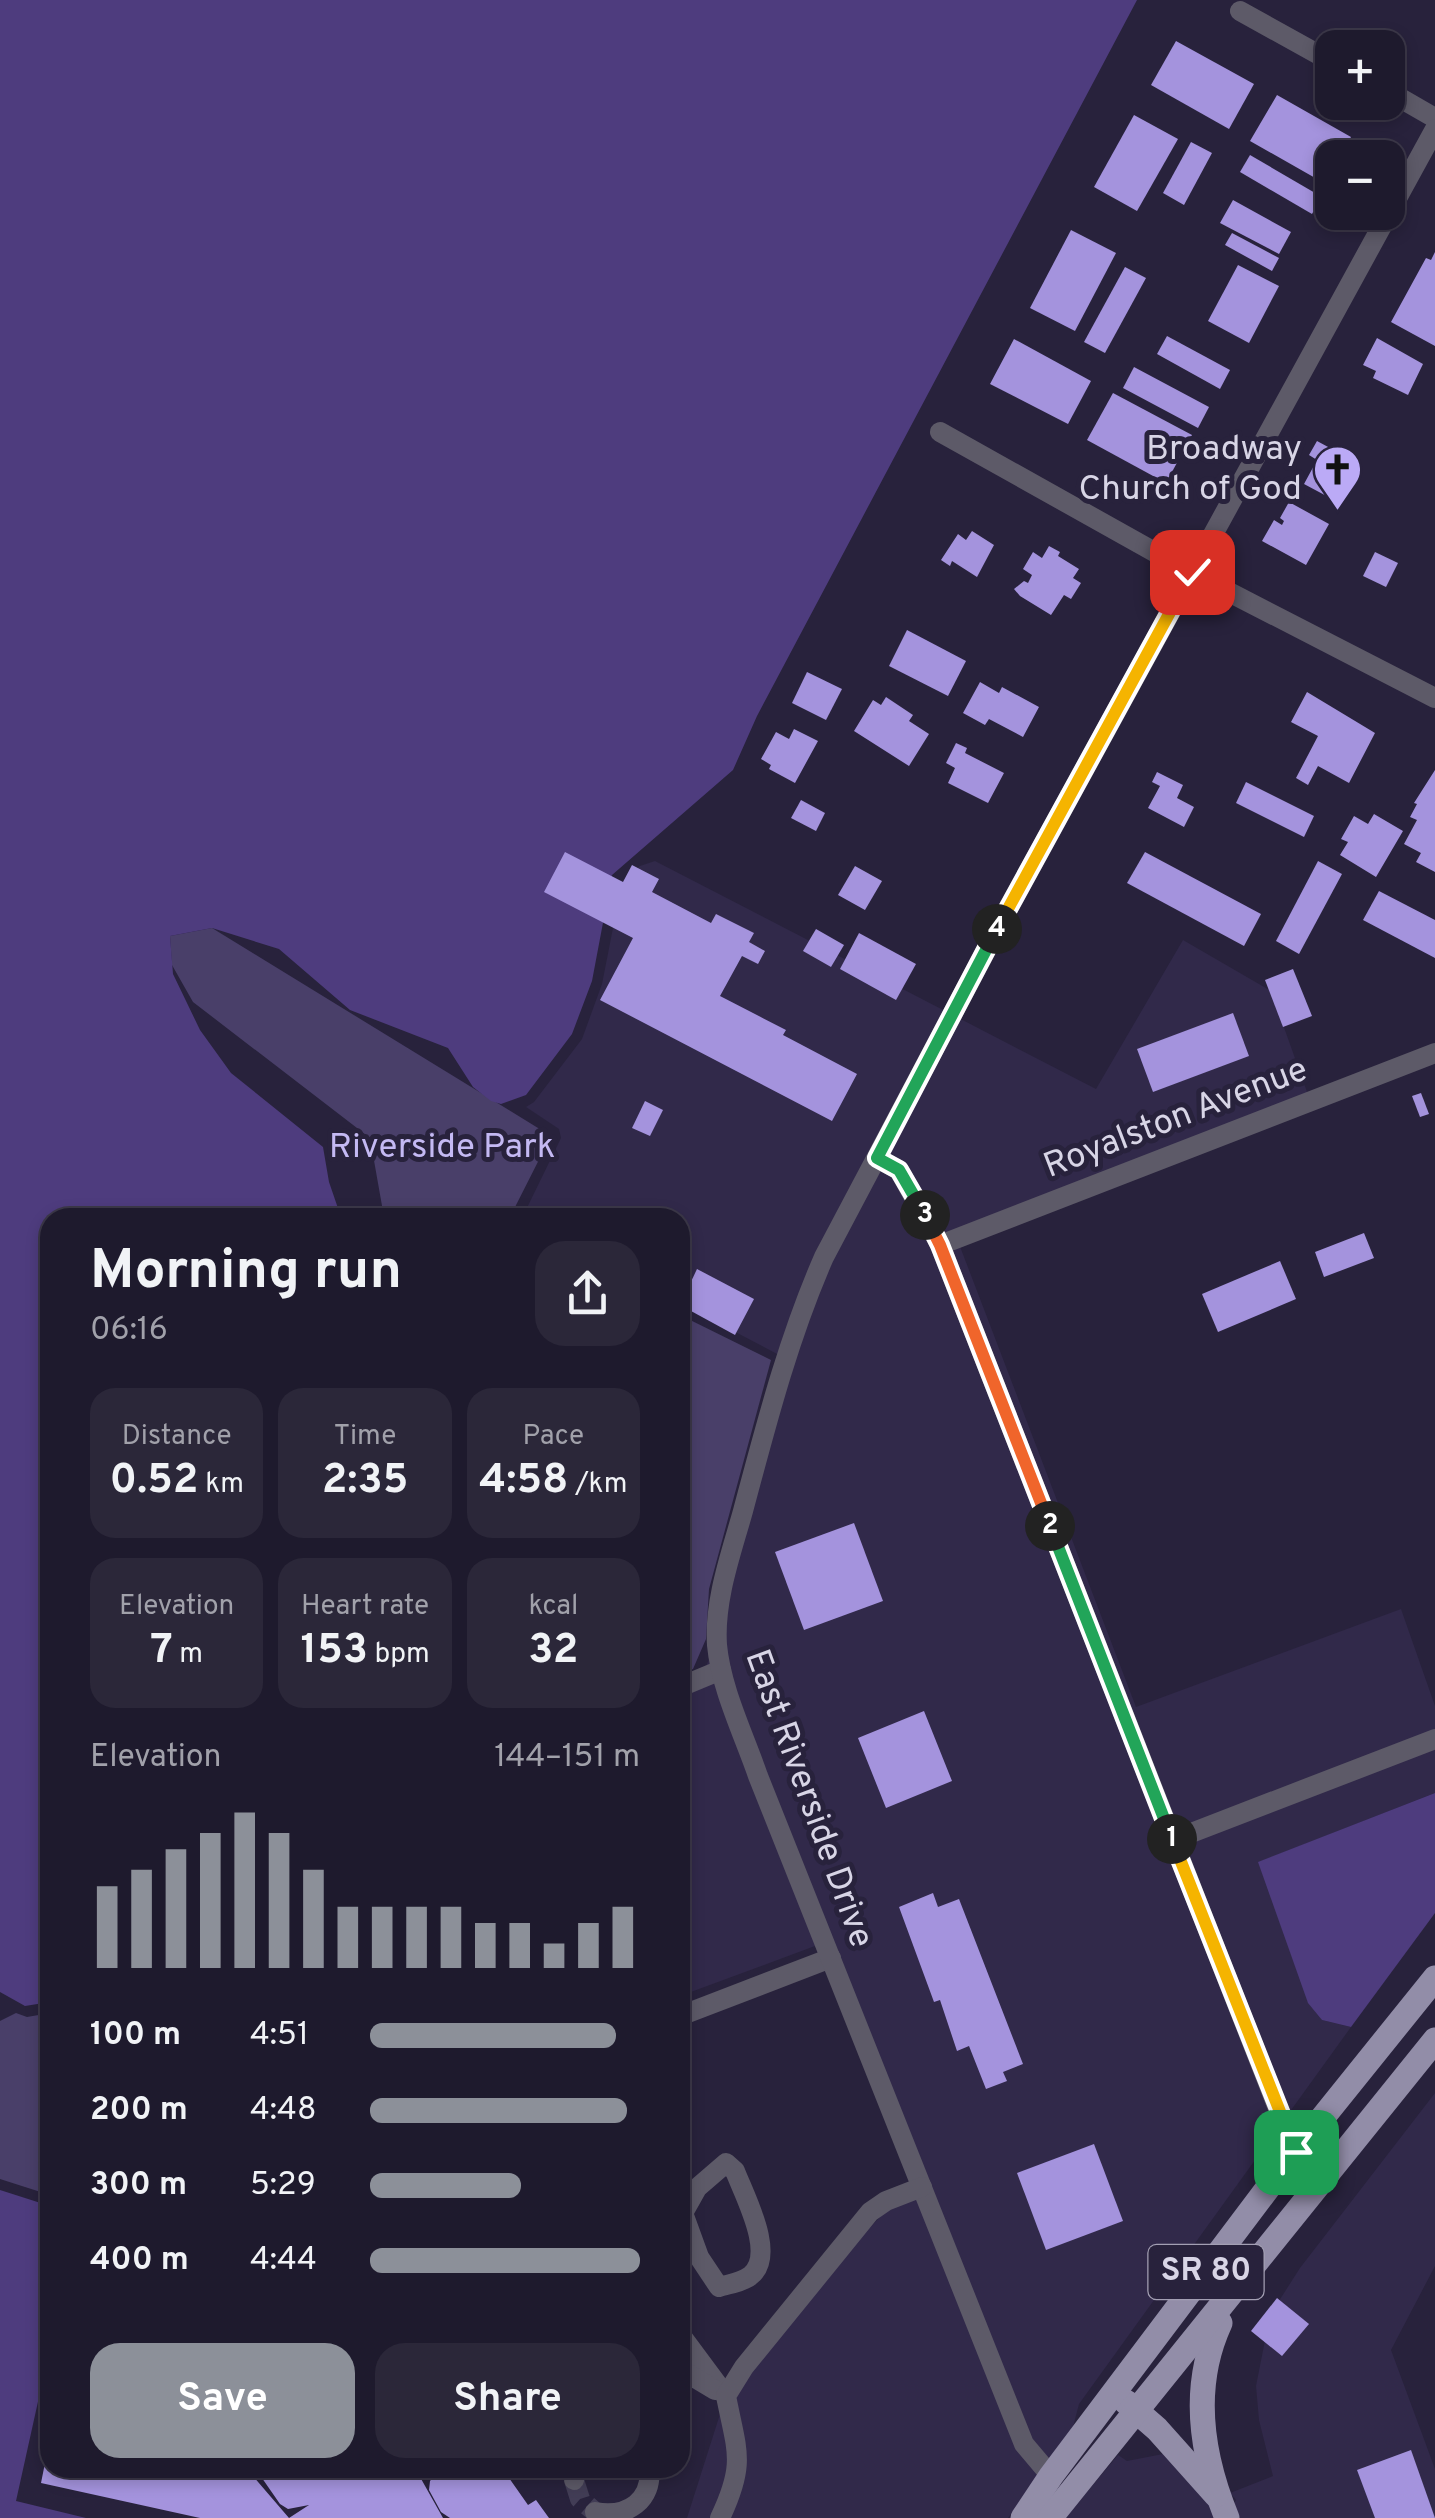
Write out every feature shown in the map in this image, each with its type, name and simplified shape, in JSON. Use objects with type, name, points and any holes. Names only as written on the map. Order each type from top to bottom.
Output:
[{"type":"main road","name":"SR 80","points":[[1023,2518],[1296,2152],[1435,1978]]},
{"type":"main road","name":"SR 80","points":[[1223,2508],[1202,2412],[1204,2360],[1239,2283],[1435,2040]]},
{"type":"main road","points":[[1050,2518],[1239,2283]]},
{"type":"main road","points":[[1116,2392],[1223,2508]]},
{"type":"street","points":[[1240,11],[1315,53]]},
{"type":"street","points":[[1405,101],[1435,118]]},
{"type":"street","name":"East Riverside Drive","points":[[1051,2476],[1024,2444],[758,1776],[717,1646],[721,1593],[782,1372],[817,1273],[930,1053],[1435,129]]},
{"type":"street","points":[[940,432],[1192,572],[1435,698]]},
{"type":"street","name":"Royalston Avenue","points":[[940,1245],[1435,1053]]},
{"type":"street","points":[[877,1158],[899,1170],[940,1245],[1296,2152]]},
{"type":"street","points":[[690,1683],[722,1670]]},
{"type":"street","points":[[1173,1840],[1435,1739]]},
{"type":"street","points":[[690,2012],[831,1958]]},
{"type":"street","points":[[690,2198],[726,2163],[735,2171],[762,2244],[761,2262],[750,2276],[719,2287],[690,2243]]},
{"type":"street","points":[[726,2396],[744,2367],[870,2212],[922,2187]]},
{"type":"street","points":[[690,2347],[726,2396],[738,2446],[736,2480],[720,2518]]},
{"type":"street","points":[[690,2375],[726,2396]]},
{"type":"street","points":[[595,2512],[614,2516],[637,2507],[650,2478]]},
{"type":"shaded area","points":[[0,0],[1137,0],[757,716],[733,770],[612,875],[592,981],[572,1034],[526,1095],[501,1104],[491,1101],[473,1087],[448,1048],[350,1010],[279,949],[212,928],[170,936],[173,974],[200,1030],[231,1073],[323,1147],[338,1208],[40,1208],[40,2004],[25,2006],[0,1992]]},
{"type":"shaded area","points":[[655,861],[1096,1089],[1183,940],[1271,991],[1311,1103],[956,1236],[1136,1707],[1401,1609],[1435,1706],[1435,1793],[1259,1862],[1322,2020],[1351,2027],[1079,2404],[1073,2427],[1008,2518],[687,2518],[734,2370],[921,2174],[815,1946],[690,1992],[690,1681],[703,1674],[715,1644],[779,1355],[690,1308],[690,1208],[527,1208],[561,1138],[559,1129],[526,1107],[582,1039],[602,984],[622,882],[640,866]]},
{"type":"shaded area","points":[[1435,1793],[1435,1913],[1351,2027],[1322,2020],[1308,2003],[1258,1862]]},
{"type":"shaded area","points":[[1435,2093],[1435,2266],[1391,2350],[1435,2469],[1435,2518],[1240,2518],[1230,2493],[1273,2476],[1259,2420],[1256,2386],[1270,2315],[1300,2268]]},
{"type":"shaded area","points":[[0,2190],[40,2203],[40,2393],[16,2501],[86,2518],[0,2518]]},
{"type":"shaded area","points":[[1163,2454],[1209,2505],[1214,2518],[1065,2518],[1118,2455],[1127,2461]]},
{"type":"green space","name":"Riverside Park","points":[[212,928],[551,1136],[515,1208],[382,1208],[370,1138],[193,1002],[172,965],[170,936]]},
{"type":"green space","points":[[690,1320],[771,1360],[709,1589],[706,1639],[690,1670]]},
{"type":"green space","points":[[16,2013],[27,2017],[40,2015],[40,2192],[0,2179],[0,2021]]},
{"type":"building","points":[[1176,41],[1254,84],[1229,129],[1151,85]]},
{"type":"building","points":[[1277,95],[1351,137],[1315,140],[1315,178],[1250,141]]},
{"type":"building","points":[[1134,115],[1178,139],[1137,211],[1094,187]]},
{"type":"building","points":[[1191,142],[1212,153],[1184,205],[1163,193]]},
{"type":"building","points":[[1250,155],[1315,193],[1315,209],[1312,214],[1240,172]]},
{"type":"building","points":[[1233,200],[1291,232],[1279,254],[1220,223]]},
{"type":"building","points":[[1071,230],[1116,253],[1075,331],[1030,308]]},
{"type":"building","points":[[1232,233],[1279,258],[1272,271],[1225,245]]},
{"type":"building","points":[[1435,252],[1435,346],[1391,322],[1426,258],[1431,260]]},
{"type":"building","points":[[1238,265],[1279,286],[1249,343],[1208,321]]},
{"type":"building","points":[[1125,267],[1146,278],[1105,353],[1084,342]]},
{"type":"building","points":[[1167,336],[1230,370],[1220,389],[1157,354]]},
{"type":"building","points":[[1377,338],[1423,364],[1408,395],[1373,378],[1376,371],[1363,365]]},
{"type":"building","points":[[1014,339],[1091,381],[1068,424],[990,384]]},
{"type":"building","points":[[1134,367],[1209,407],[1198,428],[1123,388]]},
{"type":"building","points":[[1113,393],[1192,435],[1166,483],[1087,440]]},
{"type":"building","points":[[1317,441],[1356,462],[1334,500],[1304,484],[1317,460],[1309,455]]},
{"type":"building","points":[[1289,502],[1329,524],[1306,565],[1262,541],[1274,520],[1282,525],[1284,521],[1280,518]]},
{"type":"building","points":[[972,531],[994,545],[977,577],[952,561],[950,566],[941,560],[958,534],[966,540]]},
{"type":"building","points":[[1049,546],[1079,569],[1073,578],[1081,583],[1071,599],[1064,595],[1051,615],[1014,589],[1024,581],[1028,583],[1032,575],[1023,569],[1033,552],[1042,558]]},
{"type":"building","points":[[1375,552],[1398,563],[1386,587],[1363,576]]},
{"type":"building","points":[[907,630],[966,661],[948,696],[889,666]]},
{"type":"building","points":[[807,672],[842,689],[826,720],[792,703]]},
{"type":"building","points":[[980,682],[999,693],[1002,687],[1039,707],[1023,737],[989,719],[985,725],[963,713]]},
{"type":"building","points":[[1307,692],[1375,733],[1349,783],[1318,766],[1308,785],[1296,778],[1318,736],[1291,722]]},
{"type":"building","points":[[886,697],[913,715],[909,721],[929,734],[909,766],[854,731],[873,700],[881,705]]},
{"type":"building","points":[[794,729],[818,741],[795,783],[769,769],[771,765],[761,759],[776,732],[789,739]]},
{"type":"building","points":[[956,743],[967,748],[965,753],[1004,773],[988,803],[948,783],[955,768],[946,763]]},
{"type":"building","points":[[1435,770],[1435,872],[1416,862],[1421,853],[1404,844],[1417,820],[1410,817],[1417,804],[1414,803]]},
{"type":"building","points":[[1157,772],[1183,785],[1177,798],[1194,807],[1184,827],[1148,808],[1160,786],[1152,782]]},
{"type":"building","points":[[1246,782],[1314,816],[1304,837],[1236,803]]},
{"type":"building","points":[[801,800],[825,813],[816,831],[791,818]]},
{"type":"building","points":[[1374,814],[1403,831],[1376,877],[1340,855],[1348,842],[1341,839],[1354,816],[1368,824]]},
{"type":"building","points":[[565,852],[623,882],[632,865],[659,879],[652,892],[711,923],[716,914],[754,933],[749,942],[765,951],[758,964],[742,956],[720,996],[786,1030],[783,1035],[857,1074],[832,1121],[600,1000],[633,938],[544,892]]},
{"type":"building","points":[[1145,852],[1261,914],[1244,946],[1127,883]]},
{"type":"building","points":[[1318,861],[1342,874],[1299,954],[1276,941]]},
{"type":"building","points":[[855,866],[882,881],[865,910],[838,895]]},
{"type":"building","points":[[1379,891],[1435,920],[1435,958],[1363,920]]},
{"type":"building","points":[[816,929],[844,945],[831,967],[803,951]]},
{"type":"building","points":[[859,933],[916,964],[896,1000],[840,969]]},
{"type":"building","points":[[1293,969],[1312,1016],[1283,1027],[1265,980]]},
{"type":"building","points":[[1233,1013],[1249,1056],[1153,1092],[1137,1049]]},
{"type":"building","points":[[1421,1093],[1429,1114],[1420,1117],[1412,1096]]},
{"type":"building","points":[[645,1101],[663,1110],[650,1136],[632,1128]]},
{"type":"building","points":[[1364,1233],[1374,1258],[1324,1277],[1315,1252]]},
{"type":"building","points":[[1280,1261],[1296,1299],[1218,1332],[1202,1294]]},
{"type":"building","points":[[697,1269],[754,1299],[735,1335],[690,1310],[690,1284]]},
{"type":"building","points":[[854,1523],[883,1601],[804,1630],[775,1552]]},
{"type":"building","points":[[924,1711],[952,1781],[886,1808],[858,1738]]},
{"type":"building","points":[[933,1893],[938,1907],[959,1899],[1023,2064],[1003,2072],[1007,2081],[986,2089],[969,2046],[957,2051],[940,2000],[934,2002],[899,1907]]},
{"type":"building","points":[[1094,2144],[1123,2221],[1046,2250],[1017,2173]]},
{"type":"building","points":[[1277,2298],[1309,2324],[1282,2356],[1251,2331]]},
{"type":"building","points":[[1411,2450],[1435,2518],[1375,2518],[1357,2470]]},
{"type":"building","points":[[42,2478],[255,2478],[289,2518],[200,2518],[41,2483]]},
{"type":"building","points":[[262,2478],[421,2478],[443,2518],[289,2518],[309,2505],[288,2509]]},
{"type":"building","points":[[509,2478],[528,2505],[536,2500],[549,2518],[450,2518],[441,2512],[429,2490],[430,2481]]},
{"type":"tunnel","points":[[574,2480],[580,2499],[595,2512]]},
{"type":"place","name":"Broadway Church of God","points":[[1337,512]]},
{"type":"route","points":[[1192,572],[924,1064],[877,1158],[899,1170],[940,1245],[1296,2152]]}]
